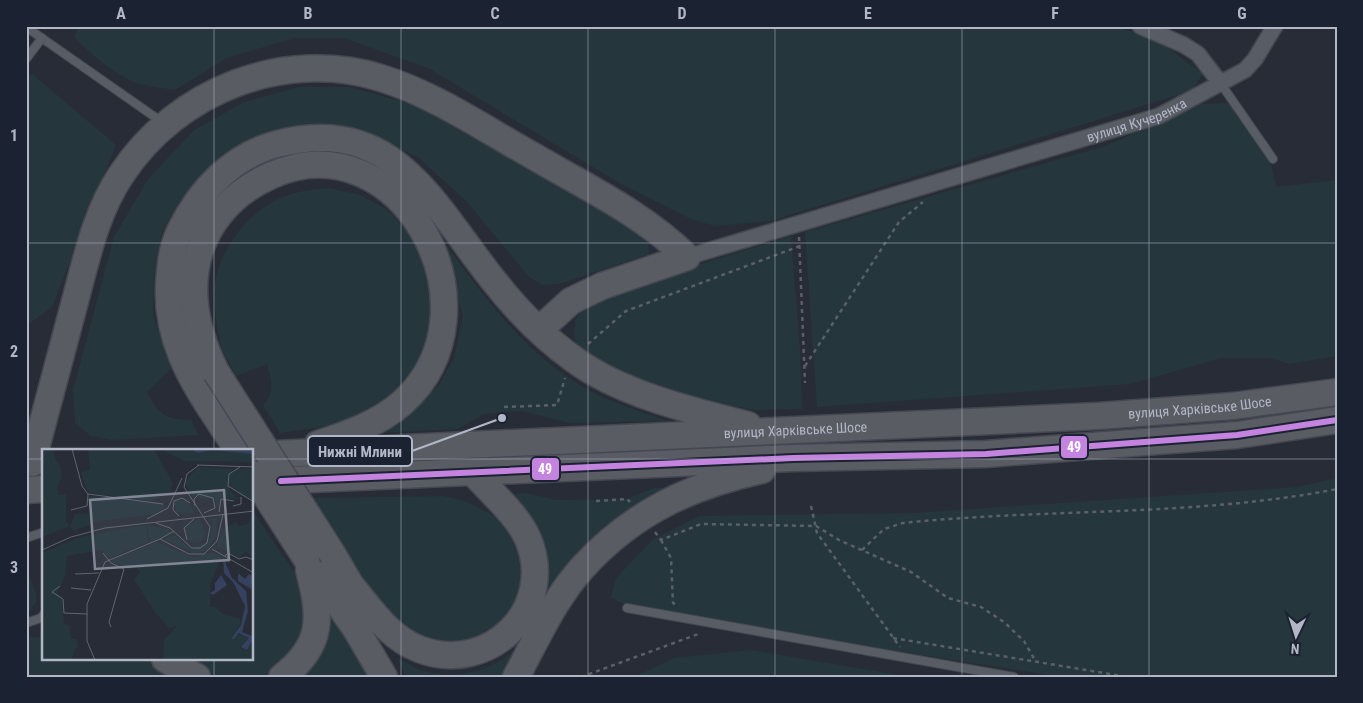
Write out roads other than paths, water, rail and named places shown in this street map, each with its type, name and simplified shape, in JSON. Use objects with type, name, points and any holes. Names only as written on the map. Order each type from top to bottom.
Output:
[{"type":"highway","points":[[34,463],[90,247],[100,215],[121,174],[166,124],[204,98],[226,86],[250,77],[280,71],[323,68],[363,73],[405,87],[498,136],[637,216],[662,233],[688,257],[602,286],[571,300],[539,330]]},
{"type":"highway","points":[[237,449],[189,374],[177,347],[168,306],[171,261],[179,234],[192,209],[209,186],[230,167],[268,147],[289,141],[328,139],[370,148],[402,167],[430,195],[508,299],[539,330],[574,360],[609,381],[694,411],[776,432]]},
{"type":"highway","points":[[264,455],[342,436],[375,422],[402,403],[420,384],[430,368],[441,343],[444,326],[442,284],[434,255],[426,237],[407,209],[395,196],[375,181],[354,171],[335,166],[299,167],[279,172],[256,183],[230,202],[209,229],[197,260],[194,296],[198,328],[216,372],[333,555],[353,588],[400,677]]},
{"type":"highway","name":"вулиця Харківське Шосе","points":[[264,455],[1108,415],[1233,406],[1337,392]]},
{"type":"highway","name":"вулиця Харківське Шосе","points":[[254,482],[793,458],[986,454],[1182,441],[1337,420]]},
{"type":"highway","points":[[516,677],[560,598],[583,566],[643,515],[684,494],[756,471],[796,464],[886,457]]},
{"type":"highway","points":[[353,588],[393,633],[411,646],[431,653],[454,655],[477,652],[495,643],[513,629],[528,607],[533,590],[534,572],[530,544],[518,522],[473,472]]},
{"type":"highway","points":[[254,477],[306,558],[356,629],[384,677]]},
{"type":"highway","points":[[26,490],[42,489]]},
{"type":"highway","points":[[282,677],[301,661],[309,651],[317,629],[317,602],[306,558]]},
{"type":"highway","points":[[167,660],[197,677]]},
{"type":"street","points":[[1140,26],[1184,45],[1198,54],[1221,84]]},
{"type":"street","name":"вулиця Кучеренка","points":[[688,257],[972,174],[1159,116],[1245,70],[1255,59],[1275,26]]},
{"type":"lane","points":[[26,27],[166,124]]},
{"type":"lane","points":[[26,59],[42,38]]},
{"type":"lane","points":[[1221,84],[1273,159]]},
{"type":"lane","points":[[26,538],[42,533]]},
{"type":"lane","points":[[627,608],[1014,677]]},
{"type":"lane","points":[[26,623],[42,617]]},
{"type":"place","name":"Нижні Млини","points":[[502,418]]}]
